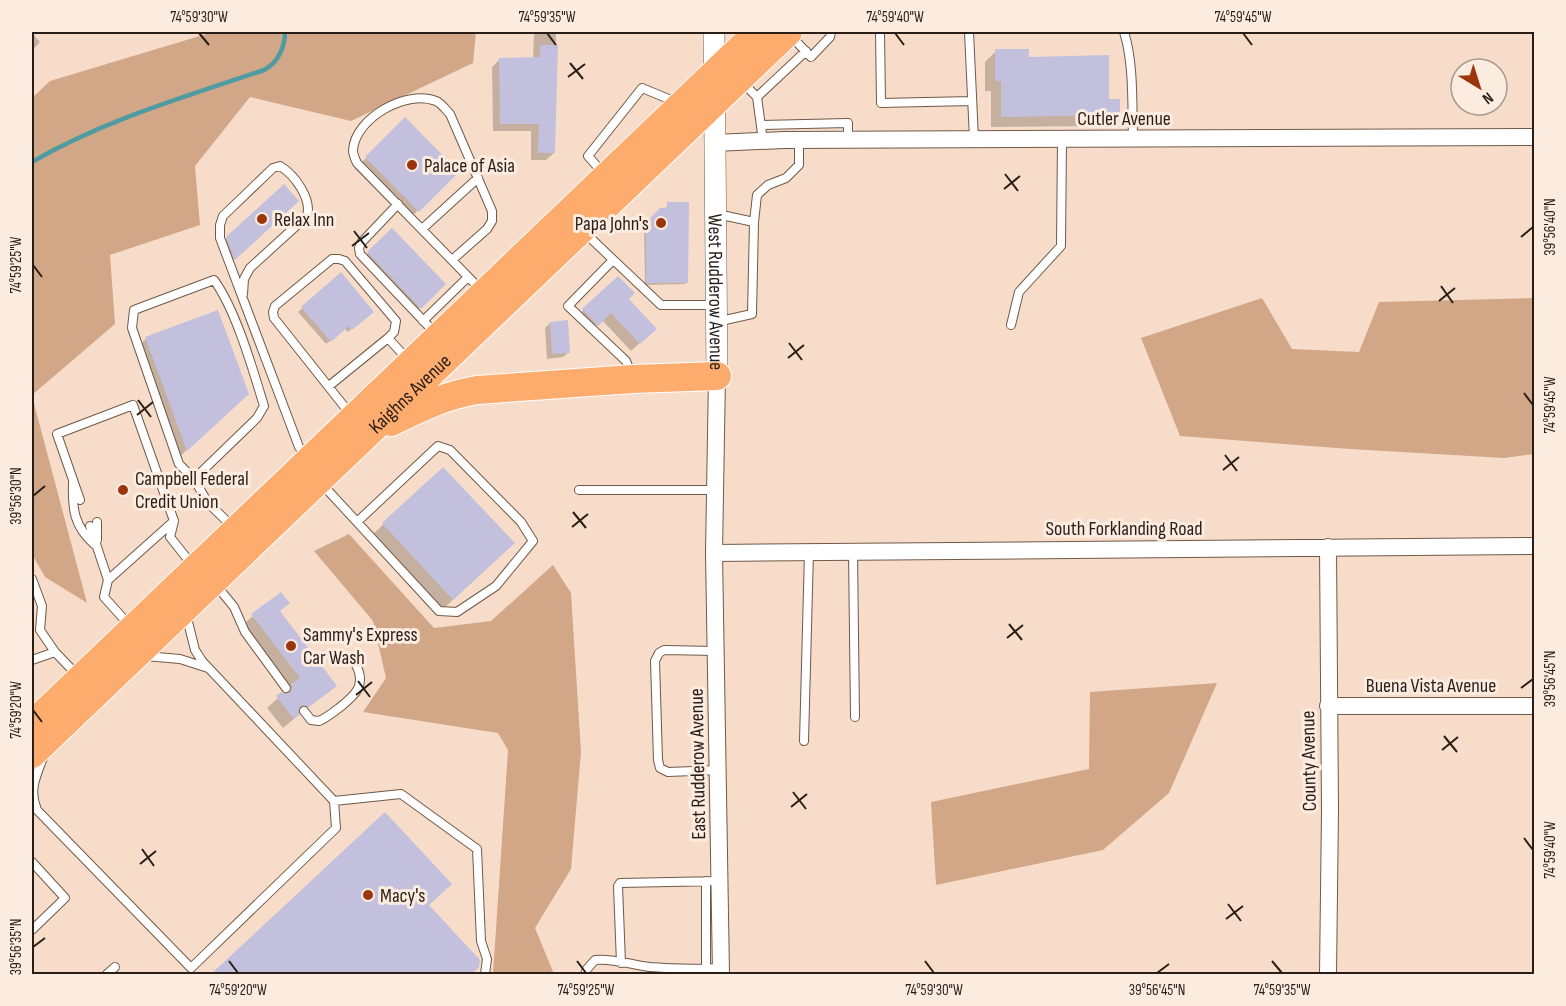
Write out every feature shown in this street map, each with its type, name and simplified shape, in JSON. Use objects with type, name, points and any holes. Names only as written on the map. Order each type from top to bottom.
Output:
[{"type":"highway","name":"Kaighns Avenue","points":[[359,427],[411,363],[431,329],[476,285],[606,177],[682,104],[737,83],[758,32]]},
{"type":"highway","name":"Kaighns Avenue","points":[[37,739],[134,642],[359,427],[581,229],[713,103],[794,38]]},
{"type":"highway","points":[[359,427],[462,392],[717,376]]},
{"type":"highway","name":"Kaighns Avenue","points":[[37,739],[80,678],[184,608],[236,530],[314,470]]},
{"type":"street","points":[[714,32],[737,83]]},
{"type":"street","name":"West Rudderow Avenue","points":[[713,103],[717,376],[714,553]]},
{"type":"street","name":"Cutler Avenue","points":[[714,143],[762,133],[799,140],[1534,136]]},
{"type":"street","name":"South Forklanding Road","points":[[714,553],[1534,546]]},
{"type":"street","name":"County Avenue","points":[[1328,547],[1330,810],[1328,975]]},
{"type":"street","name":"East Rudderow Avenue","points":[[714,553],[718,770],[713,881],[716,971]]},
{"type":"street","name":"Buena Vista Avenue","points":[[1328,706],[1534,706]]},
{"type":"lane","points":[[794,38],[811,57],[830,37],[831,32]]},
{"type":"lane","points":[[880,32],[881,103],[972,101]]},
{"type":"lane","points":[[969,32],[974,140]]},
{"type":"lane","points":[[1124,32],[1127,41],[1132,94],[1133,139]]},
{"type":"lane","points":[[737,83],[762,133],[848,123],[848,140]]},
{"type":"lane","points":[[606,177],[588,156],[642,88],[682,104]]},
{"type":"lane","points":[[452,261],[487,230],[492,221],[492,211],[450,114],[437,101],[420,98],[400,102],[381,110],[366,124],[357,136],[352,152],[357,163],[398,204],[452,261],[476,285]]},
{"type":"lane","points":[[1011,325],[1020,292],[1061,246],[1062,139]]},
{"type":"lane","points":[[581,229],[661,305],[716,313],[752,314],[754,222],[757,195],[768,185],[786,178],[799,165],[799,140]]},
{"type":"lane","points":[[243,294],[244,279],[250,268],[307,216],[308,200],[286,170],[280,166],[273,168],[223,216],[220,238],[299,447],[314,470],[357,522],[439,611],[457,612],[496,586],[533,541],[521,522],[450,450],[438,446],[357,522]]},
{"type":"lane","points":[[422,229],[478,178]]},
{"type":"lane","points":[[398,204],[361,243],[360,254],[431,329]]},
{"type":"lane","points":[[715,213],[754,222]]},
{"type":"lane","points":[[329,386],[388,338],[394,332],[396,321],[345,261],[339,259],[332,259],[274,306],[273,312],[274,318],[359,427]]},
{"type":"lane","points":[[613,260],[568,306],[626,361],[633,380]]},
{"type":"lane","points":[[194,479],[257,418],[264,406],[255,374],[224,294],[214,280],[134,310],[132,328],[179,464],[194,479],[208,503],[236,530]]},
{"type":"lane","points":[[388,338],[411,363]]},
{"type":"lane","points":[[84,500],[73,480],[57,434],[133,405],[174,521],[170,537],[234,607],[245,632],[286,688]]},
{"type":"lane","points":[[73,480],[72,506],[82,533],[97,546]]},
{"type":"lane","points":[[579,490],[715,490]]},
{"type":"lane","points":[[108,580],[174,521]]},
{"type":"lane","points":[[93,524],[97,546],[108,580],[104,597],[134,642],[170,657],[209,668]]},
{"type":"lane","points":[[853,551],[855,717]]},
{"type":"lane","points":[[804,741],[810,552]]},
{"type":"lane","points":[[32,579],[42,606],[39,630],[55,652],[80,678]]},
{"type":"lane","points":[[37,739],[32,789],[33,801],[37,810],[194,971],[336,828],[334,801],[209,668],[195,650],[184,608]]},
{"type":"lane","points":[[716,651],[664,650],[659,653],[655,661],[660,768],[668,772],[718,770]]},
{"type":"lane","points":[[32,660],[55,652]]},
{"type":"lane","points":[[304,711],[308,718],[319,721],[353,698],[361,678],[356,665]]},
{"type":"lane","points":[[334,801],[401,794],[477,849],[480,941],[487,959],[485,975]]},
{"type":"lane","points":[[32,862],[65,898],[32,930]]},
{"type":"lane","points":[[621,963],[618,886],[620,883],[713,881]]},
{"type":"lane","points":[[585,975],[595,960],[605,959],[621,963],[716,971]]},
{"type":"lane","points":[[107,975],[114,967]]},
{"type":"shaded area","points":[[213,32],[476,32],[473,63],[351,121],[250,97],[195,166],[200,225],[110,255],[115,324],[32,395],[32,98],[50,81]]},
{"type":"shaded area","points":[[1262,298],[1292,349],[1359,352],[1379,302],[1534,298],[1534,454],[1504,458],[1180,436],[1141,338]]},
{"type":"shaded area","points":[[32,396],[87,603],[45,577],[32,554]]},
{"type":"shaded area","points":[[349,534],[434,628],[491,621],[553,565],[571,593],[581,752],[571,869],[535,928],[554,974],[493,974],[508,750],[498,733],[363,712],[386,678],[373,621],[314,551]]},
{"type":"shaded area","points":[[1217,683],[1169,793],[1103,850],[936,885],[931,802],[1089,769],[1090,692]]},
{"type":"building","points":[[540,45],[558,45],[555,153],[538,153],[539,124],[500,124],[499,58],[540,57]]},
{"type":"building","points":[[995,49],[1029,49],[1029,57],[1109,55],[1109,99],[1120,99],[1120,115],[1001,117],[1001,81],[995,81]]},
{"type":"building","name":"Palace of Asia","points":[[405,117],[459,172],[419,212],[365,157]]},
{"type":"building","name":"Relax Inn","points":[[284,184],[299,201],[235,260],[226,237]]},
{"type":"building","points":[[667,202],[689,202],[688,283],[646,282],[646,222],[660,208],[667,208]]},
{"type":"building","points":[[392,228],[446,284],[421,309],[367,252]]},
{"type":"building","points":[[341,272],[374,312],[352,330],[349,326],[331,342],[301,307]]},
{"type":"building","points":[[618,276],[635,293],[629,299],[657,329],[640,344],[611,313],[598,326],[582,309]]},
{"type":"building","points":[[218,310],[249,394],[187,451],[145,337]]},
{"type":"building","points":[[568,320],[570,353],[552,354],[550,322]]},
{"type":"building","points":[[443,467],[515,543],[453,600],[382,523]]},
{"type":"building","name":"Sammy's Express Car Wash","points":[[281,592],[290,603],[280,611],[337,686],[309,707],[300,706],[299,715],[294,719],[276,696],[281,692],[290,693],[291,684],[300,678],[251,614]]},
{"type":"building","name":"Macy's","points":[[385,812],[452,884],[429,905],[480,960],[479,967],[472,975],[210,975]]},
{"type":"waterway","points":[[32,162],[59,147],[116,122],[264,70],[280,54],[285,32]]},
{"type":"place","name":"Palace of Asia","points":[[412,165]]},
{"type":"place","name":"Relax Inn","points":[[262,219]]},
{"type":"place","name":"Papa John's","points":[[661,223]]},
{"type":"place","name":"Campbell Federal Credit Union","points":[[123,490]]},
{"type":"place","name":"Sammy's Express Car Wash","points":[[291,646]]},
{"type":"place","name":"Macy's","points":[[368,895]]}]
